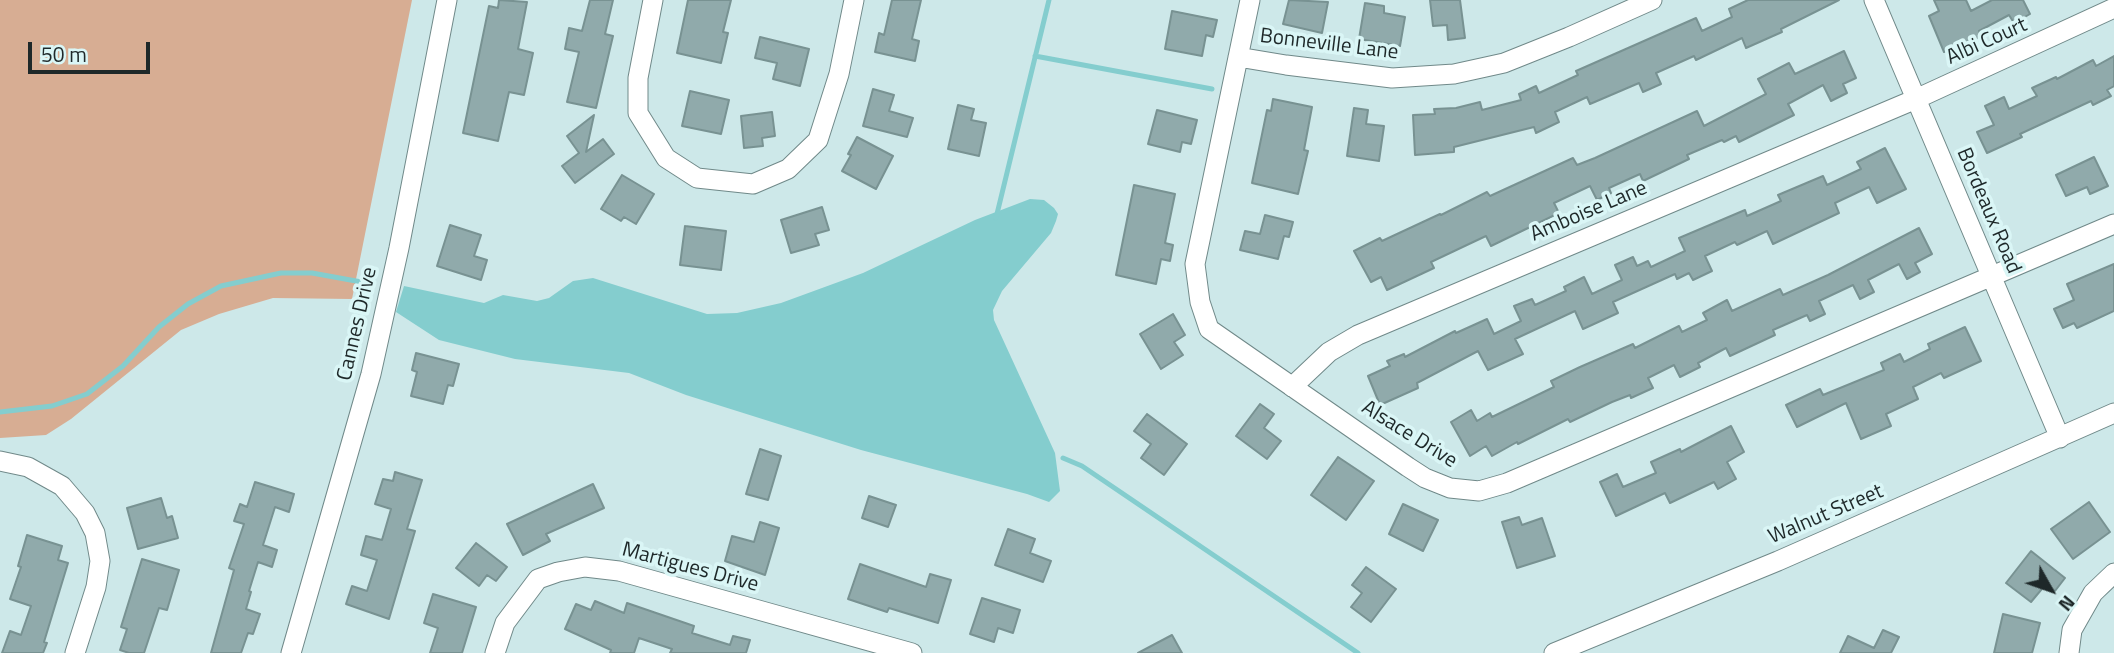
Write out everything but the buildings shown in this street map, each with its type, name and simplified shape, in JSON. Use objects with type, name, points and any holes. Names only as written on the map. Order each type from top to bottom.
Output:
[{"type":"street","name":"Cannes Drive","points":[[291,653],[371,374],[399,248],[447,0]]},
{"type":"street","points":[[653,0],[638,78],[638,113],[666,159],[697,178],[752,184],[788,169],[818,141],[839,74],[853,0]]},
{"type":"street","name":"Alsace Drive","points":[[1250,0],[1195,264],[1200,302],[1209,329],[1425,478],[1450,488],[1479,491],[1507,483],[1991,278]]},
{"type":"street","name":"Bonneville Lane","points":[[1238,57],[1392,78],[1454,74],[1504,63],[1652,0]]},
{"type":"street","name":"Bordeaux Road","points":[[1874,0],[2060,438]]},
{"type":"street","name":"Albi Court","points":[[1916,99],[2114,8]]},
{"type":"street","name":"Amboise Lane","points":[[1292,387],[1329,352],[1358,335],[1916,99]]},
{"type":"street","points":[[1991,278],[2114,224]]},
{"type":"street","name":"Walnut Street","points":[[1554,653],[1778,561],[2114,414]]},
{"type":"street","points":[[0,461],[28,467],[62,486],[85,513],[95,533],[100,561],[96,587],[75,653]]},
{"type":"street","name":"Martigues Drive","points":[[495,653],[505,623],[538,579],[585,567],[619,571],[912,653]]},
{"type":"street","points":[[2069,653],[2072,630],[2093,593],[2114,573]]},
{"type":"shaded area","points":[[0,0],[412,0],[352,299],[273,298],[219,314],[181,330],[71,419],[46,435],[0,438]]},
{"type":"water","points":[[1030,199],[1044,200],[1054,208],[1058,214],[1056,221],[1051,233],[1002,291],[993,310],[994,320],[1055,453],[1060,491],[1049,502],[861,450],[686,395],[629,373],[515,359],[439,340],[396,312],[404,286],[484,303],[503,295],[537,301],[549,298],[573,281],[593,278],[707,314],[737,313],[781,303],[863,273],[975,220]]},
{"type":"waterway","points":[[996,218],[1049,0]]},
{"type":"waterway","points":[[1035,56],[1212,89]]},
{"type":"waterway","points":[[0,412],[52,406],[87,394],[123,366],[159,327],[188,304],[221,286],[281,273],[312,273],[367,283]]},
{"type":"waterway","points":[[1063,458],[1082,466],[1358,653]]}]
